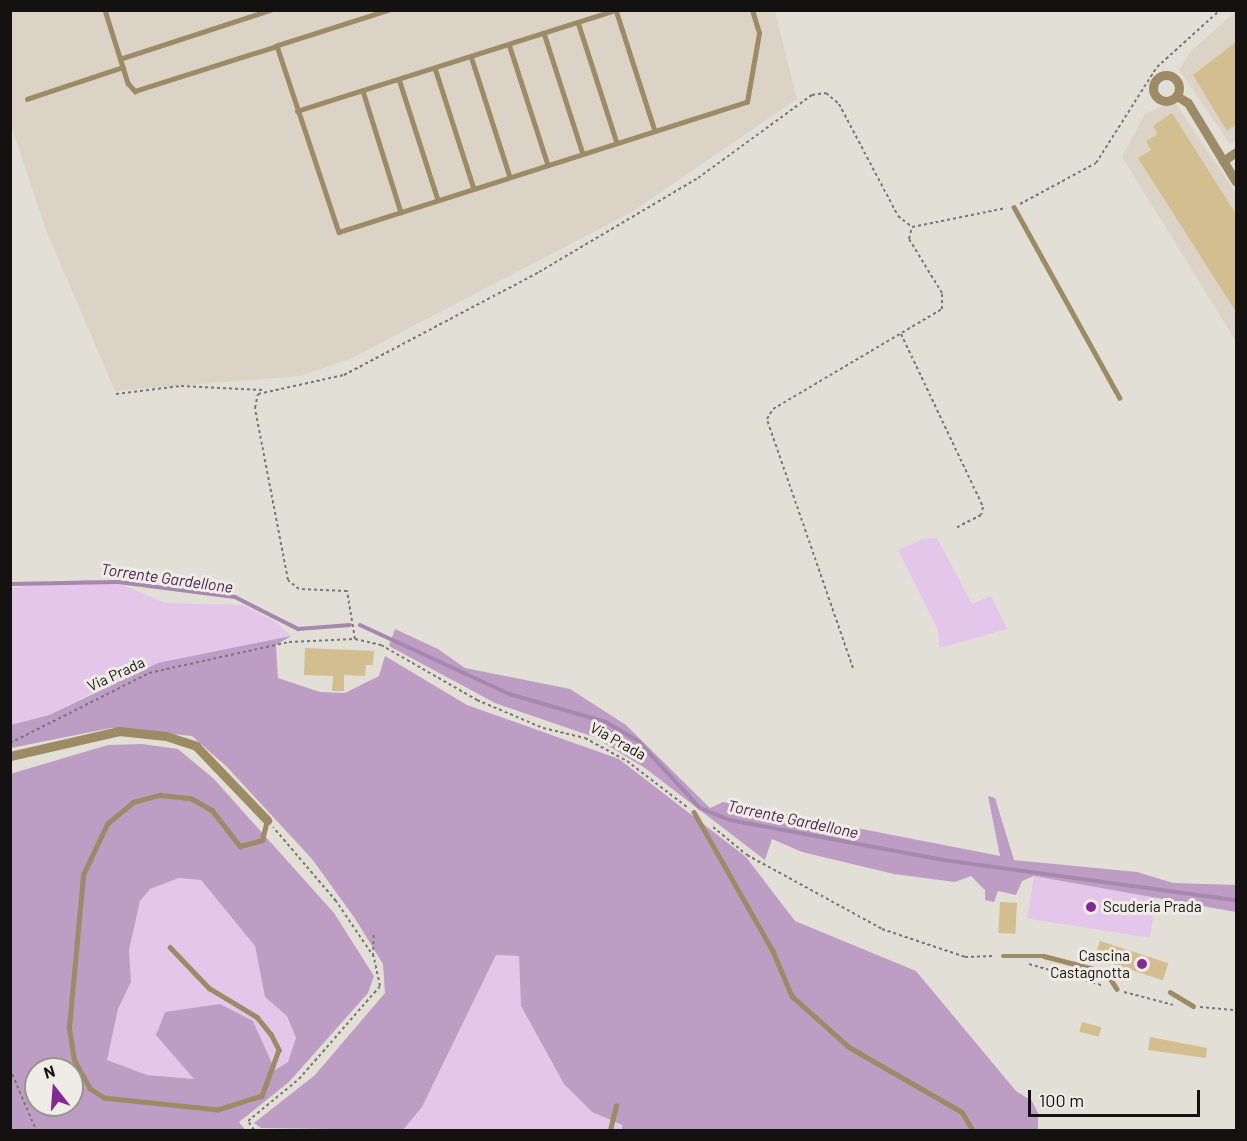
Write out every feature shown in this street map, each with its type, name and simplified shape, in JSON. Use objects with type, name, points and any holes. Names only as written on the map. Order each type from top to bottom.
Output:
[{"type":"street","points":[[1159,71],[1177,79],[1177,96],[1166,101],[1155,94],[1153,86],[1159,71]]},
{"type":"street","points":[[1177,96],[1188,103],[1236,182]]},
{"type":"street","points":[[1223,161],[1236,152]]},
{"type":"street","points":[[10,756],[119,731],[166,736],[196,746],[267,820]]},
{"type":"lane","points":[[105,10],[123,67],[135,91],[389,10]]},
{"type":"lane","points":[[120,58],[270,10]]},
{"type":"lane","points":[[297,111],[615,10],[655,131]]},
{"type":"lane","points":[[277,46],[339,232],[747,102],[759,33],[752,10]]},
{"type":"lane","points":[[578,22],[617,143]]},
{"type":"lane","points":[[544,33],[583,154]]},
{"type":"lane","points":[[509,44],[548,165]]},
{"type":"lane","points":[[471,56],[510,177]]},
{"type":"lane","points":[[27,99],[123,67]]},
{"type":"lane","points":[[435,68],[474,189]]},
{"type":"lane","points":[[399,79],[438,200]]},
{"type":"lane","points":[[363,90],[401,212]]},
{"type":"lane","points":[[1014,207],[1120,398]]},
{"type":"lane","points":[[170,947],[208,988],[257,1017],[271,1034],[279,1050],[262,1096],[218,1110],[104,1098],[90,1089],[74,1060],[69,1027],[83,875],[107,824],[133,802],[160,795],[191,798],[212,810],[240,846],[262,840],[267,820]]},
{"type":"lane","points":[[694,812],[773,951],[792,996],[849,1047],[962,1112],[973,1131]]},
{"type":"lane","points":[[1003,956],[1044,956],[1106,972],[1117,989]]},
{"type":"lane","points":[[1170,992],[1193,1006]]},
{"type":"lane","points":[[610,1131],[616,1106]]},
{"type":"path","points":[[116,394],[181,386],[266,390],[344,375],[539,272],[698,178],[812,95],[826,93],[838,104],[898,216],[912,227],[1014,207],[1096,163],[1159,71],[1220,10]]},
{"type":"path","points":[[853,668],[767,419],[773,409],[901,333],[945,303],[909,239],[912,227]]},
{"type":"path","points":[[901,333],[983,507],[981,515],[957,527]]},
{"type":"path","points":[[266,390],[258,394],[255,408],[286,574],[299,589],[347,591],[355,639]]},
{"type":"path","name":"Via Prada","points":[[10,743],[149,673],[306,639],[355,639],[381,645],[477,700],[543,728],[585,738],[627,761],[694,812]]},
{"type":"path","points":[[254,1131],[248,1121],[299,1079],[377,993],[380,976],[373,956],[336,901],[267,820]]},
{"type":"path","points":[[712,826],[747,855],[882,929],[965,957],[1003,956]]},
{"type":"path","points":[[373,956],[374,933]]},
{"type":"path","points":[[1023,962],[1117,989],[1193,1006],[1236,1010]]},
{"type":"path","points":[[10,1070],[36,1131]]},
{"type":"shaded area","points":[[10,11],[775,11],[797,99],[632,212],[350,359],[300,376],[115,391],[45,228],[11,125]]},
{"type":"shaded area","points":[[1236,11],[1236,140],[1230,144],[1179,70],[1190,52]]},
{"type":"shaded area","points":[[1174,101],[1236,193],[1236,341],[1122,157],[1145,114]]},
{"type":"shaded area","points":[[937,538],[972,604],[991,596],[1007,629],[940,648],[938,630],[898,550],[923,539]]},
{"type":"shaded area","points":[[87,579],[123,585],[165,603],[242,605],[276,622],[291,636],[119,679],[49,715],[11,725],[11,588]]},
{"type":"shaded area","points":[[395,629],[438,649],[465,668],[570,689],[626,725],[710,808],[723,802],[1000,856],[988,796],[995,798],[1014,860],[1137,872],[1173,883],[1236,885],[1236,912],[1034,876],[1022,881],[1016,895],[998,891],[994,902],[985,900],[985,890],[971,876],[955,882],[894,874],[802,852],[772,839],[765,860],[645,768],[594,737],[495,703],[389,646]]},
{"type":"shaded area","points":[[291,636],[276,645],[278,678],[320,692],[345,693],[379,676],[385,656],[467,705],[619,759],[746,857],[795,921],[916,971],[1016,1091],[1032,1101],[1038,1113],[1038,1130],[622,1130],[622,1125],[592,1112],[564,1084],[521,1006],[519,956],[496,955],[422,1107],[403,1130],[261,1128],[254,1123],[315,1075],[385,993],[383,964],[354,917],[312,859],[227,767],[192,736],[111,728],[11,748],[11,725],[49,715],[158,663]]},
{"type":"shaded area","points":[[142,744],[178,749],[214,779],[334,913],[374,976],[368,993],[289,1082],[239,1122],[245,1130],[11,1130],[10,774],[108,745]],"holes":[[[179,878],[201,880],[255,946],[265,997],[287,1016],[296,1038],[288,1062],[275,1070],[253,1021],[220,1004],[165,1012],[156,1035],[194,1079],[147,1075],[107,1060],[118,1009],[131,982],[129,950],[140,901],[150,889]]]},
{"type":"shaded area","name":"Scuderia Prada","points":[[1034,876],[1156,895],[1150,938],[1027,918]]},
{"type":"shaded area","points":[[180,878],[201,880],[255,946],[265,997],[287,1016],[296,1039],[288,1062],[275,1070],[253,1021],[195,1079],[147,1075],[107,1060],[118,1009],[131,982],[129,950],[140,901],[150,889]]},
{"type":"shaded area","points":[[496,955],[519,956],[521,1007],[564,1084],[592,1112],[622,1126],[622,1130],[403,1130],[422,1107]]},
{"type":"building","points":[[1236,42],[1236,125],[1227,131],[1193,75]]},
{"type":"building","points":[[1172,113],[1236,214],[1236,312],[1138,158],[1151,150],[1146,141],[1158,134],[1153,126]]},
{"type":"building","points":[[305,648],[374,651],[373,665],[366,665],[365,676],[344,675],[344,691],[332,691],[333,676],[304,675]]},
{"type":"building","points":[[1000,902],[1017,903],[1015,934],[998,933]]},
{"type":"building","name":"Cascina Castagnotta","points":[[1100,941],[1168,963],[1163,980],[1094,958]]},
{"type":"building","points":[[1082,1022],[1101,1027],[1099,1037],[1079,1032]]},
{"type":"building","points":[[1150,1037],[1207,1048],[1206,1058],[1148,1050]]},
{"type":"waterway","name":"Torrente Gardellone","points":[[10,584],[118,582],[235,597],[298,629],[350,625]]},
{"type":"waterway","name":"Torrente Gardellone","points":[[360,625],[509,694],[606,722],[639,742],[700,808],[730,820],[943,860],[1236,900]]},
{"type":"place","name":"Scuderia Prada","points":[[1091,907]]},
{"type":"place","name":"Cascina Castagnotta","points":[[1142,964]]}]
